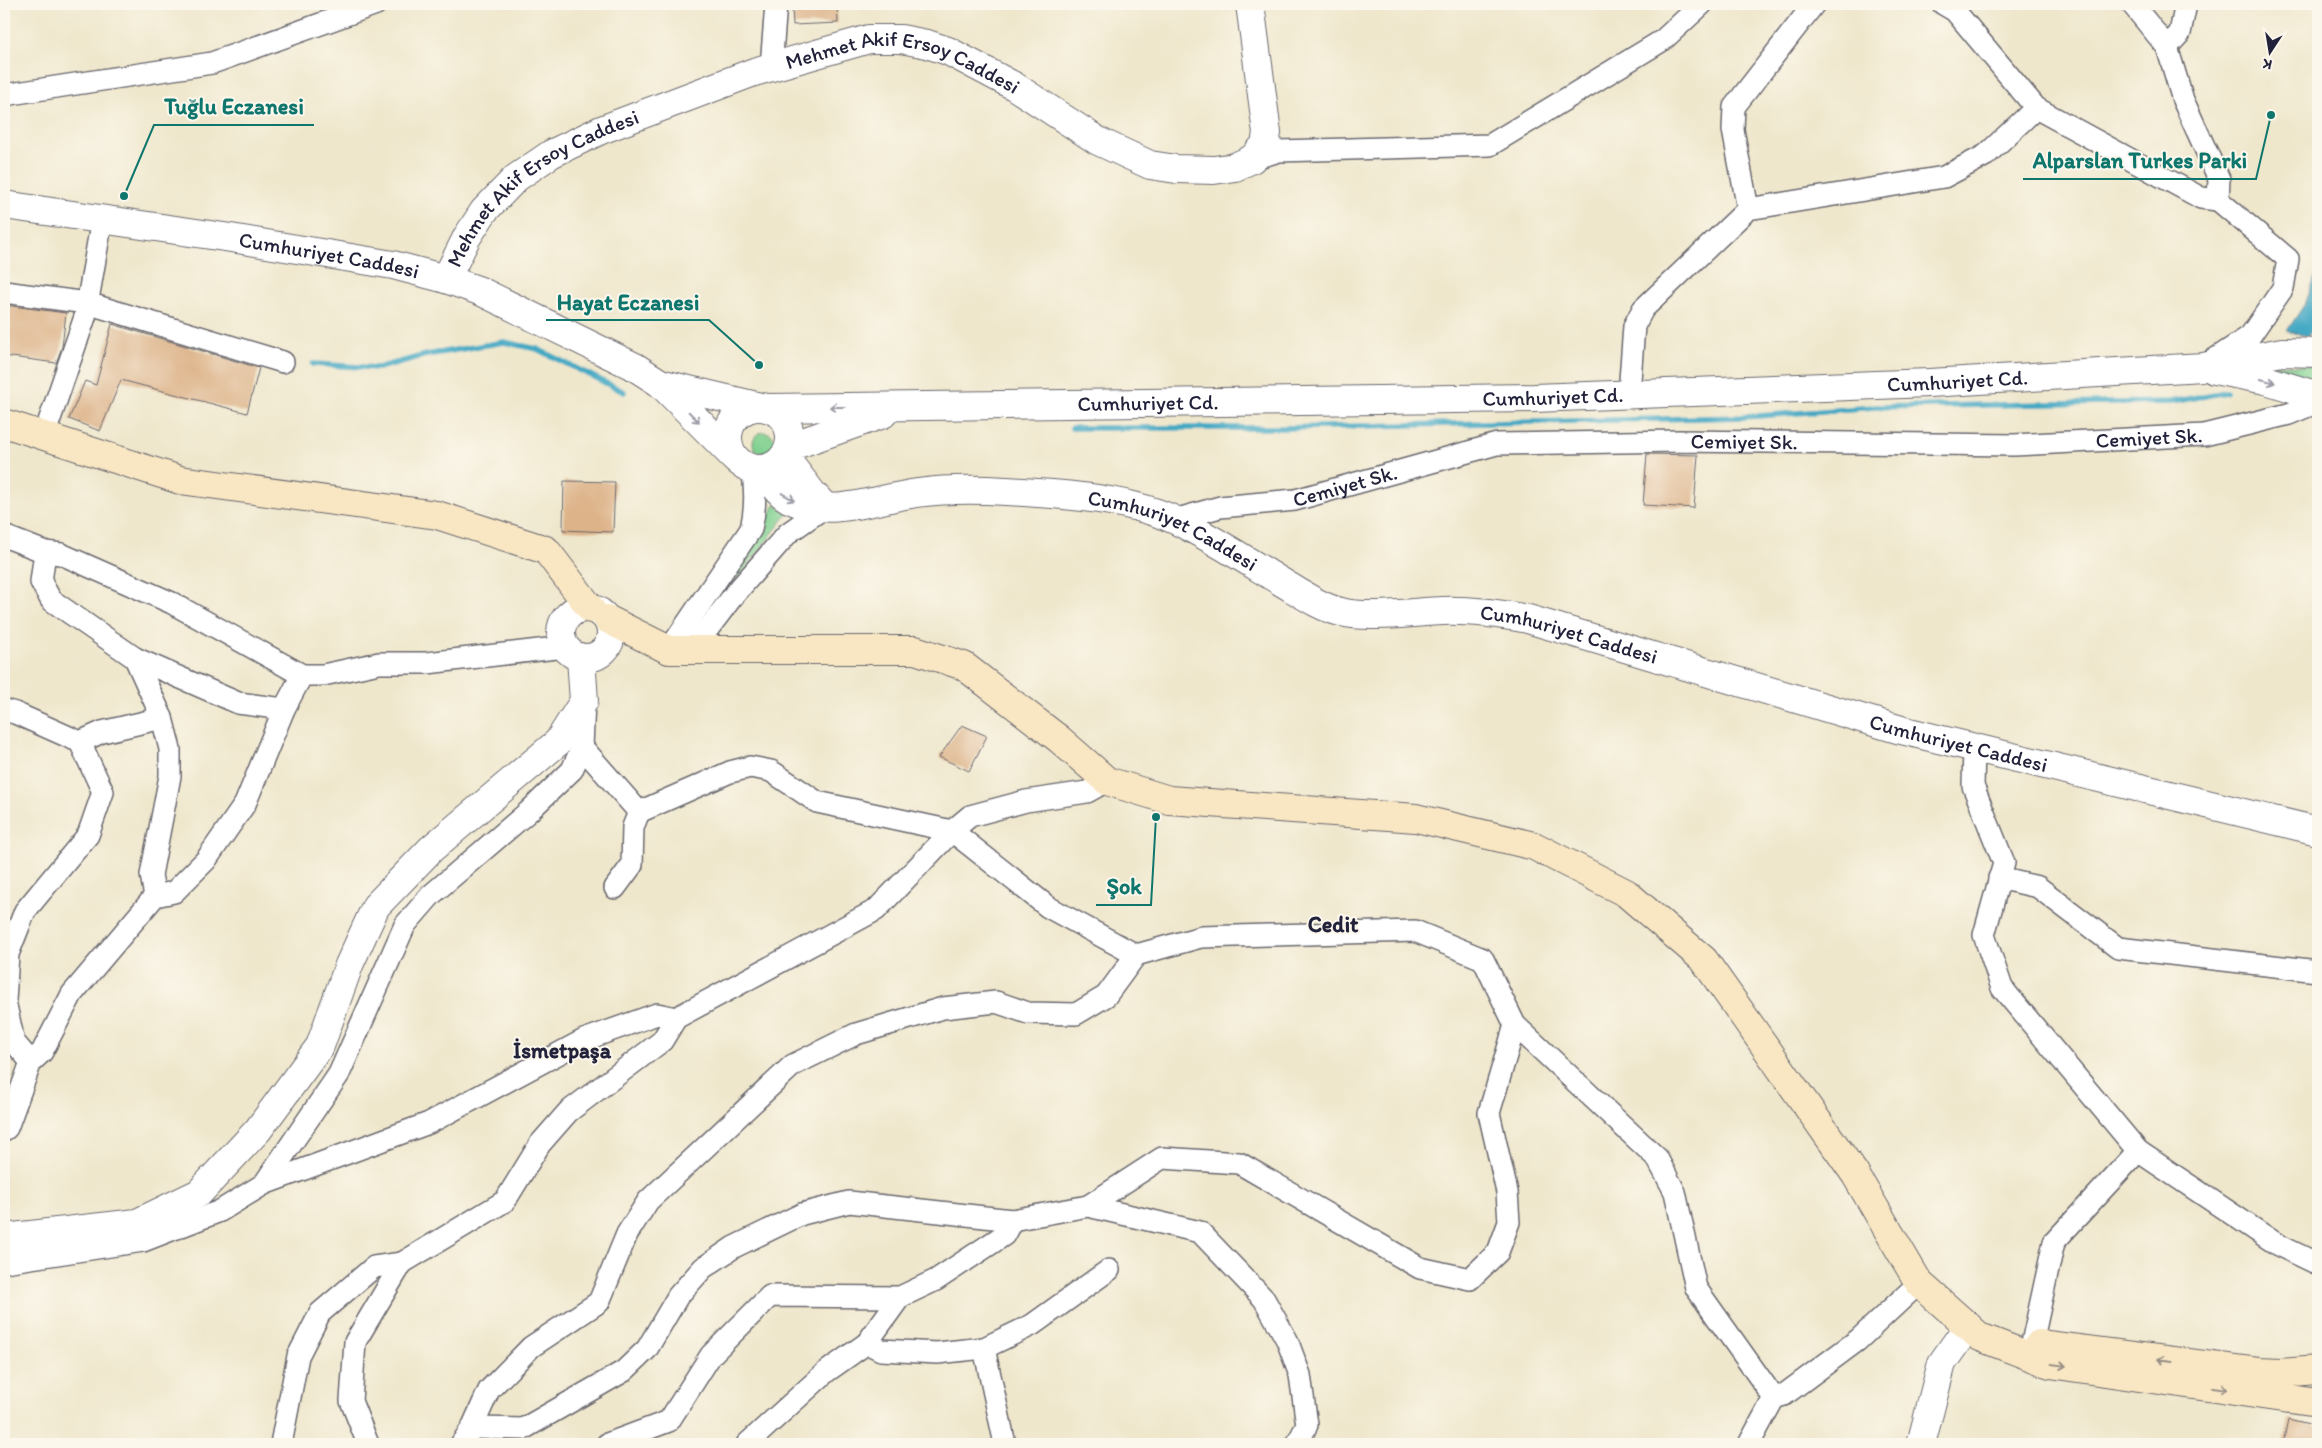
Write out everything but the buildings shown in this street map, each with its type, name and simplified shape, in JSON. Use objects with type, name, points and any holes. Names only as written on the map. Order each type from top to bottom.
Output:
[{"type":"main road","points":[[4,423],[180,480],[437,515],[546,550],[599,614],[681,650],[915,650],[964,666],[1059,739],[1107,781],[1169,800],[1416,818],[1534,846],[1626,893],[1704,960],[1856,1174],[1919,1283],[1974,1331],[2050,1364],[2318,1403]]},
{"type":"main road","points":[[1974,1331],[2032,1343],[2259,1372],[2280,1373],[2318,1370]]},
{"type":"street","points":[[4,95],[212,63],[376,4]]},
{"type":"street","points":[[771,67],[776,4]]},
{"type":"street","points":[[1250,4],[1267,133],[1264,145],[1252,158]]},
{"type":"street","points":[[1252,158],[1279,151],[1490,145],[1663,40],[1702,4]]},
{"type":"street","points":[[1748,209],[1733,130],[1734,107],[1814,4]]},
{"type":"street","points":[[1943,4],[1956,11],[2036,108],[2202,198],[2218,200],[2288,259],[2283,288],[2250,336],[2203,368]]},
{"type":"street","points":[[2132,4],[2168,47],[2183,100],[2219,179],[2218,200]]},
{"type":"street","points":[[2168,47],[2180,33],[2186,4]]},
{"type":"street","name":"Mehmet Akif Ersoy Caddesi","points":[[446,279],[467,238],[484,211],[516,178],[551,154],[601,130],[771,67],[869,39],[901,39],[927,44],[973,63],[1014,86],[1098,141],[1150,165],[1176,169],[1214,170],[1235,167],[1252,158]]},
{"type":"street","points":[[1628,394],[1634,326],[1643,309],[1748,209],[1944,177],[1986,155],[2036,108]]},
{"type":"street","name":"Cumhuriyet Caddesi","points":[[4,205],[231,238],[393,265],[446,279],[480,291],[545,321],[635,367],[660,383],[764,459],[786,497],[799,502],[825,507],[844,508],[918,492],[966,489],[1007,491],[1139,508],[1174,520],[1217,542],[1300,593],[1328,608],[1343,613],[1376,614],[1446,611],[1496,614],[1528,619],[1882,724],[2318,831]]},
{"type":"street","points":[[44,436],[85,317],[102,219]]},
{"type":"street","points":[[4,292],[87,303],[282,362]]},
{"type":"street","points":[[2203,368],[2282,352],[2318,353]]},
{"type":"street","points":[[2203,368],[2266,380],[2318,396]]},
{"type":"street","name":"Cumhuriyet Cd.","points":[[762,407],[903,407],[1505,398],[1929,383],[2203,368]]},
{"type":"street","name":"Cumhuriyet Caddesi","points":[[660,383],[762,407]]},
{"type":"street","name":"Cemiyet Sk.","points":[[1174,520],[1220,507],[1295,500],[1497,444],[1679,441],[2033,444],[2204,435],[2289,414],[2318,402]]},
{"type":"street","points":[[681,650],[751,529],[755,511],[755,496],[764,459],[790,437],[786,423],[780,415],[762,407],[742,411],[732,422],[728,443],[764,459],[903,407]]},
{"type":"street","points":[[681,650],[733,596],[788,533],[825,507]]},
{"type":"street","points":[[4,536],[45,552],[61,554],[172,603],[302,675],[323,675],[378,663],[427,662],[573,653],[591,658],[608,648],[611,628],[599,614],[581,608],[572,612],[565,619],[561,628],[561,638],[573,653],[584,701],[582,748],[572,770],[528,812],[431,895],[404,925],[339,1074],[264,1184]]},
{"type":"street","points":[[45,552],[41,582],[51,600],[136,658],[238,703],[284,708]]},
{"type":"street","points":[[136,658],[162,718],[170,749],[170,776],[151,875],[155,896]]},
{"type":"street","points":[[4,1130],[7,1128],[31,1062],[42,1052],[72,994],[155,896],[174,892],[206,860],[245,804],[284,708],[302,675]]},
{"type":"street","points":[[4,1238],[137,1223],[199,1193],[258,1130],[320,1046],[349,965],[376,906],[432,849],[558,742],[584,701]]},
{"type":"street","points":[[4,710],[80,742],[103,792],[88,835],[25,911],[8,954],[5,1001],[14,1042],[31,1062]]},
{"type":"street","points":[[80,742],[102,732],[162,718]]},
{"type":"street","points":[[582,748],[639,812]]},
{"type":"street","points":[[1974,748],[1973,786],[2004,863],[1984,934],[2002,988],[2138,1151],[2278,1245],[2318,1264]]},
{"type":"street","points":[[615,888],[632,865],[634,827],[639,812],[730,772],[750,767],[771,771],[816,802],[952,831],[1048,907],[1136,955]]},
{"type":"street","points":[[281,1444],[298,1356],[320,1313],[374,1267],[402,1263],[506,1201],[540,1144],[568,1112],[662,1041],[676,1018],[876,910],[952,831],[970,816],[1026,801],[1087,792],[1107,781]]},
{"type":"street","points":[[1999,878],[2038,886],[2118,948],[2318,971]]},
{"type":"street","points":[[466,1436],[489,1390],[531,1346],[598,1302],[626,1234],[648,1201],[793,1065],[856,1034],[943,1008],[996,1002],[1028,1013],[1076,1014],[1106,996],[1136,955],[1200,937],[1415,932],[1483,960],[1515,1025],[1656,1158],[1675,1192],[1696,1288],[1774,1398]]},
{"type":"street","points":[[4,1262],[143,1241],[220,1211],[264,1184],[429,1123],[584,1040],[657,1014],[676,1018]]},
{"type":"street","points":[[466,1436],[523,1429],[624,1371],[647,1349],[678,1296],[703,1268],[734,1247],[802,1214],[849,1202],[1012,1220],[1088,1206],[1162,1158],[1239,1163],[1420,1268],[1470,1280],[1498,1252],[1509,1222],[1508,1192],[1489,1113],[1515,1025]]},
{"type":"street","points":[[2032,1343],[2054,1242],[2138,1151]]},
{"type":"street","points":[[1088,1206],[1200,1232],[1264,1299],[1287,1340],[1300,1375],[1307,1425],[1297,1444]]},
{"type":"street","points":[[607,1444],[669,1421],[711,1354],[770,1296],[900,1297],[936,1280],[1004,1235],[1012,1220]]},
{"type":"street","points":[[368,1444],[351,1401],[355,1342],[402,1263]]},
{"type":"street","points":[[867,1343],[881,1350],[937,1353],[984,1348],[1032,1325],[1110,1270]]},
{"type":"street","points":[[1749,1444],[1774,1398],[1784,1395],[1858,1340],[1919,1283]]},
{"type":"street","points":[[747,1444],[826,1372],[867,1343],[900,1297]]},
{"type":"street","points":[[1920,1444],[1942,1363],[1974,1331]]},
{"type":"street","points":[[984,1348],[1005,1444]]},
{"type":"green space","points":[[2274,364],[2314,367],[2312,379],[2274,366]]},
{"type":"green space","points":[[764,432],[772,435],[775,443],[772,451],[764,454],[756,451],[753,443],[756,435]]},
{"type":"green space","points":[[775,505],[788,513],[693,637],[688,635],[753,546]]},
{"type":"water","points":[[2318,269],[2318,323],[2307,336],[2287,331],[2306,302]]},
{"type":"waterway","points":[[313,364],[378,368],[426,355],[504,342],[537,349],[624,392]]},
{"type":"waterway","points":[[1072,428],[1283,428],[1744,417],[1875,407],[2171,402],[2226,392]]},
{"type":"place","name":"Alparslan Turkes Parki","points":[[2271,115]]},
{"type":"place","name":"Tuğlu Eczanesi","points":[[124,196]]},
{"type":"place","name":"Hayat Eczanesi","points":[[759,365]]},
{"type":"place","name":"Şok","points":[[1156,817]]},
{"type":"district","name":"Cedit","points":[[1333,924]]},
{"type":"district","name":"İsmetpaşa","points":[[562,1050]]}]
